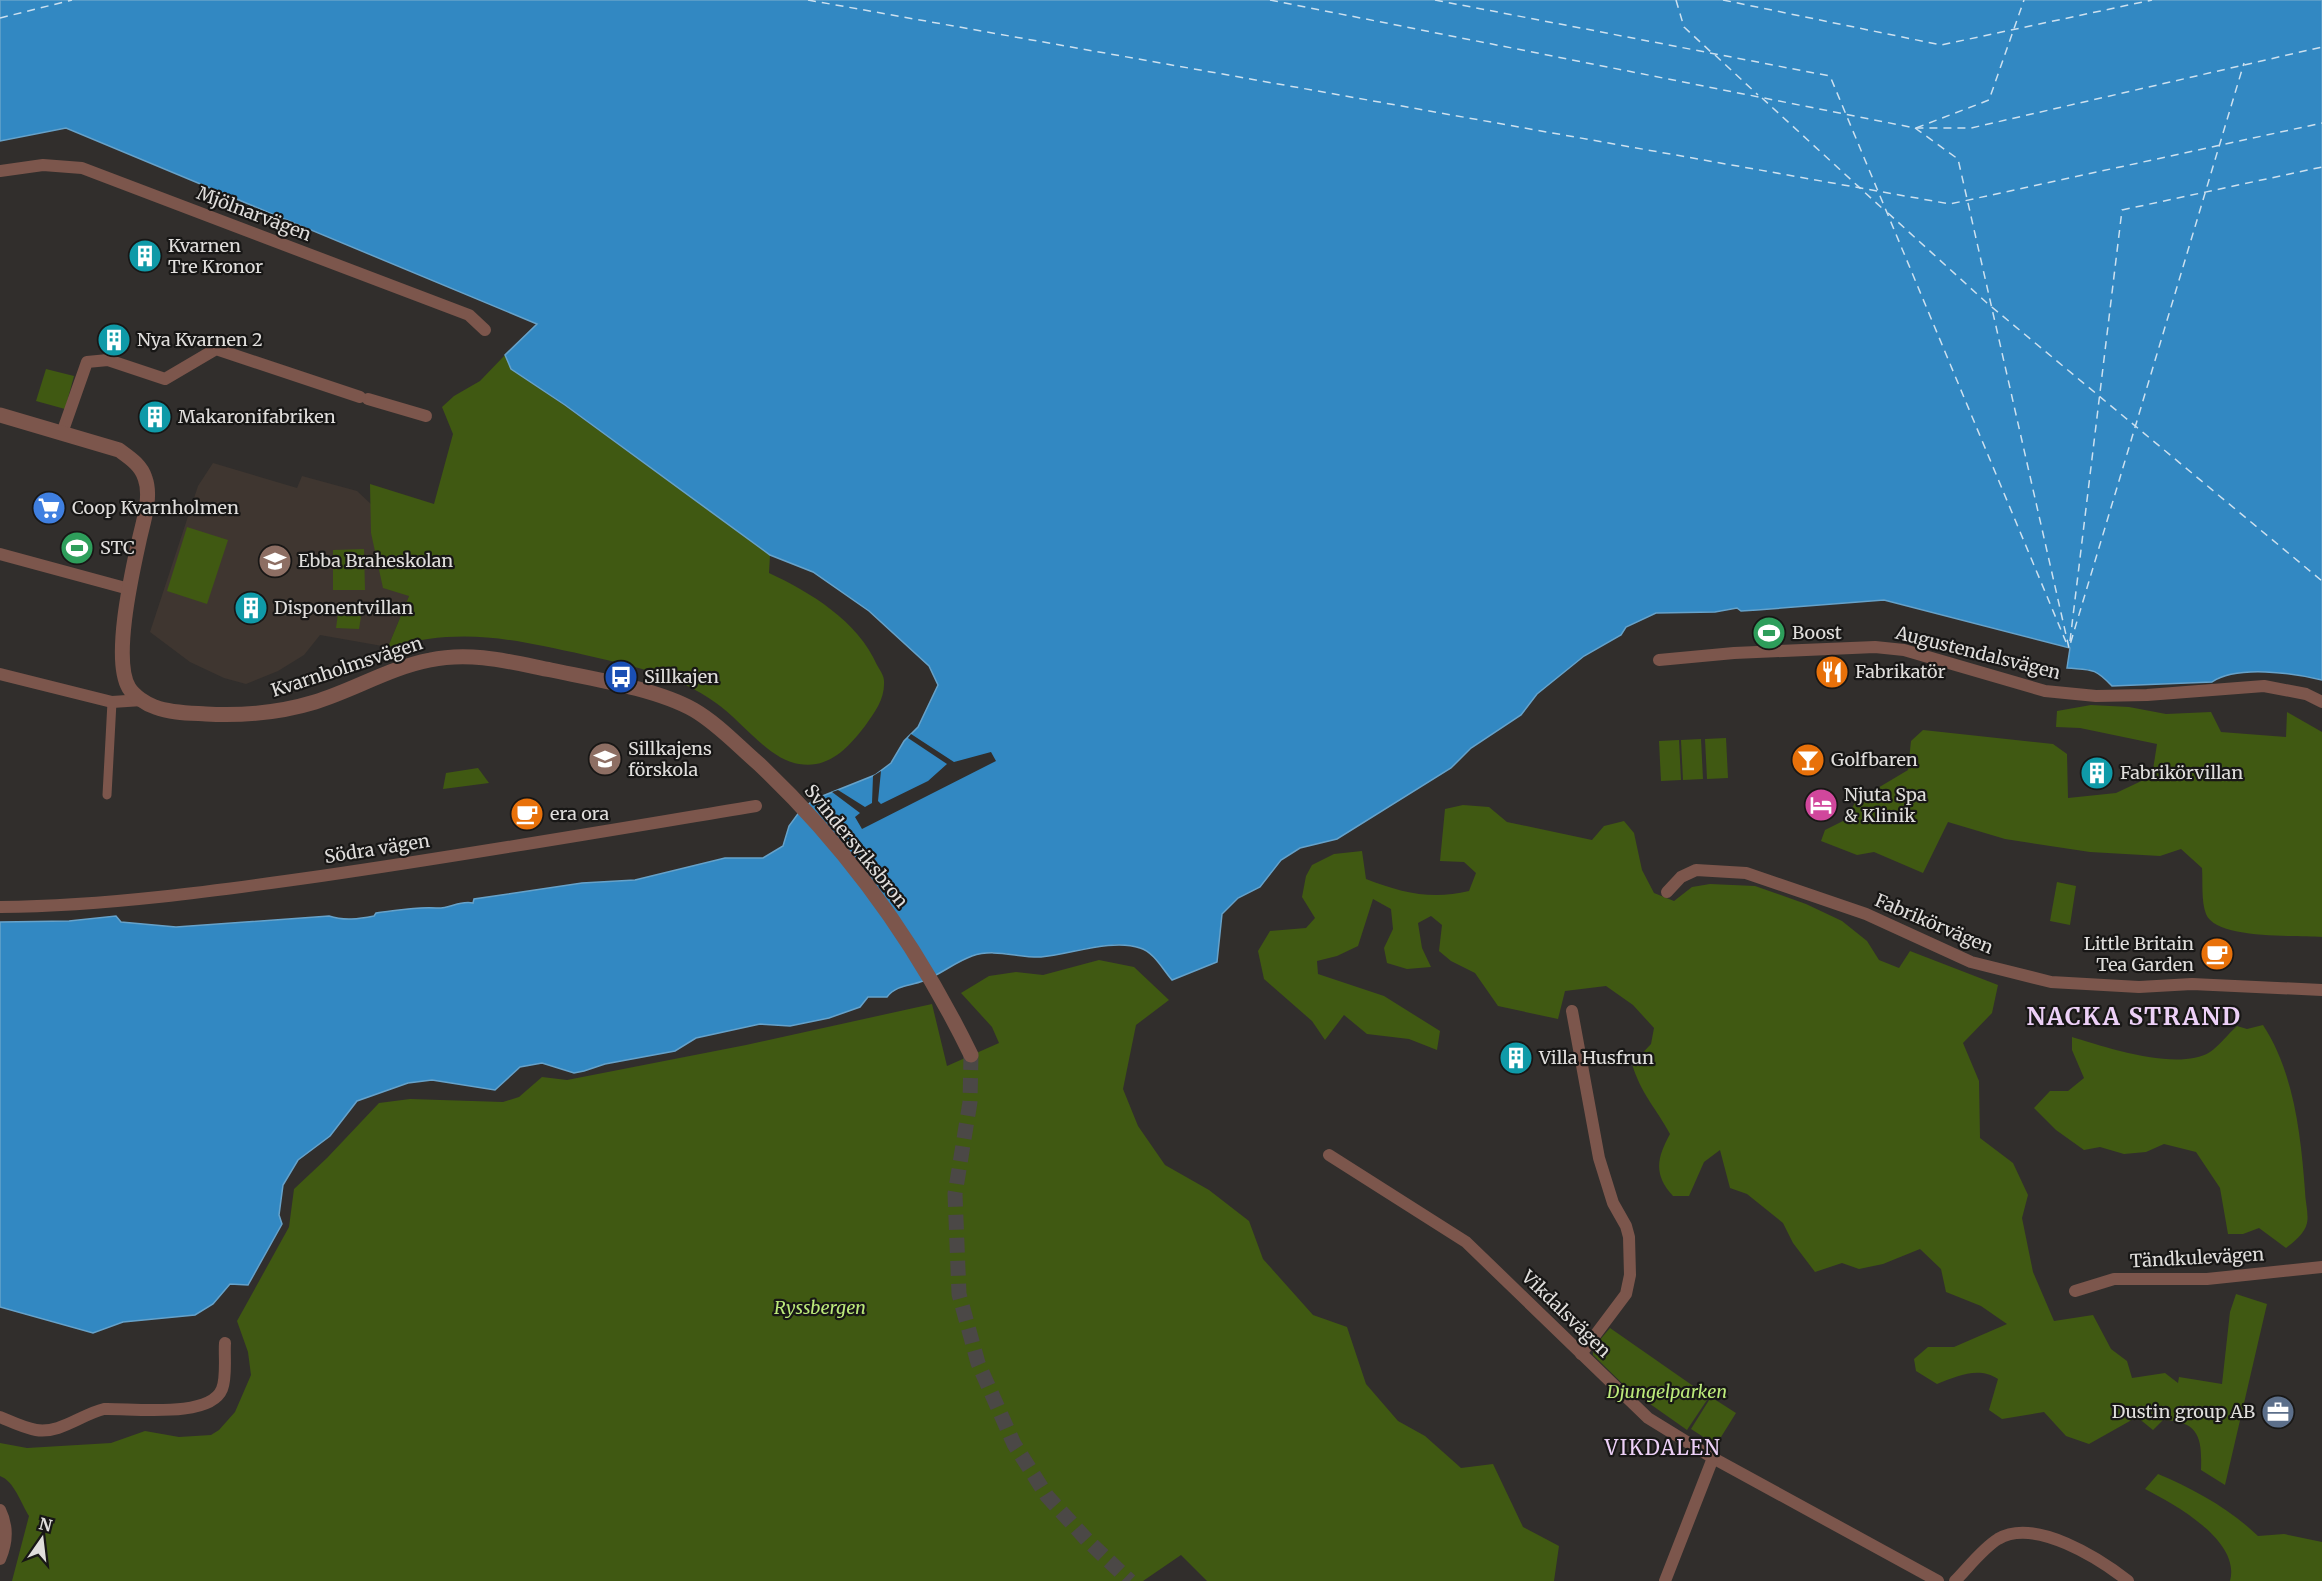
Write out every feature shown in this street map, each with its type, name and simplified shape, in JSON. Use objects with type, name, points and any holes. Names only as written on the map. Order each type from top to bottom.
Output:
[{"type":"street","name":"Mjölnarvägen","points":[[0,171],[43,165],[82,168],[469,315],[484,330]]},
{"type":"street","points":[[62,433],[87,362],[108,360],[165,379],[216,349],[426,416]]},
{"type":"street","points":[[0,415],[119,450],[134,461],[145,476],[147,505],[129,589],[123,653],[125,676],[130,689],[142,700]]},
{"type":"street","points":[[0,554],[129,589]]},
{"type":"street","name":"Augustendalsvägen","points":[[1659,660],[1734,653],[1875,647],[1915,653],[2045,691],[2096,696],[2147,695],[2264,686],[2306,694],[2322,702]]},
{"type":"street","name":"Kvarnholmsvägen","points":[[142,700],[155,707],[176,712],[230,716],[274,712],[316,702],[398,669],[431,660],[469,656],[590,678],[634,689]]},
{"type":"street","points":[[0,674],[112,702],[142,700]]},
{"type":"street","name":"Svindersviksbron","points":[[634,689],[694,710],[726,734],[800,804],[870,888],[909,944],[948,1009],[971,1055]]},
{"type":"street","points":[[107,795],[112,702]]},
{"type":"street","name":"Södra vägen","points":[[0,907],[51,907],[219,890],[393,865],[756,806]]},
{"type":"street","name":"Fabrikörvägen","points":[[1667,892],[1681,877],[1696,870],[1746,873],[1866,914],[1971,962],[2051,982],[2139,987],[2192,984],[2322,990]]},
{"type":"street","points":[[2308,989],[2322,998]]},
{"type":"street","points":[[1572,1011],[1599,1158],[1613,1203],[1626,1226],[1629,1237],[1630,1275],[1626,1294],[1581,1354]]},
{"type":"street","name":"Vikdalsvägen","points":[[1329,1155],[1466,1242],[1648,1418],[1713,1458],[1938,1581]]},
{"type":"street","name":"Tändkulevägen","points":[[2075,1291],[2114,1279],[2207,1279],[2322,1267]]},
{"type":"street","points":[[0,1417],[26,1427],[49,1431],[104,1409],[200,1407],[214,1400],[223,1388],[225,1343]]},
{"type":"street","points":[[1665,1581],[1713,1458]]},
{"type":"street","points":[[0,1510],[6,1529],[6,1542],[0,1559]]},
{"type":"street","points":[[1955,1581],[2000,1538],[2028,1532],[2090,1554],[2128,1581]]},
{"type":"shaded area","name":"Ebba Braheskolan","points":[[213,463],[297,488],[302,476],[357,491],[372,505],[371,533],[409,596],[388,647],[320,635],[304,655],[278,671],[246,684],[224,678],[190,662],[150,632],[198,486]]},
{"type":"green space","points":[[505,355],[511,369],[770,555],[769,573],[816,599],[858,635],[869,649],[882,673],[884,688],[879,705],[872,716],[845,749],[820,763],[810,765],[788,761],[766,747],[726,710],[701,693],[653,672],[585,655],[510,640],[464,637],[415,641],[388,647],[409,596],[383,588],[371,533],[370,484],[434,504],[453,434],[442,407],[454,396],[480,381]]},
{"type":"green space","points":[[46,369],[74,376],[65,409],[36,401]]},
{"type":"green space","points":[[187,527],[228,540],[207,604],[167,591]]},
{"type":"green space","points":[[364,549],[365,590],[333,590],[333,550]]},
{"type":"green space","points":[[363,604],[359,629],[336,628],[339,606]]},
{"type":"green space","points":[[2091,705],[2129,707],[2166,714],[2211,712],[2221,732],[2286,737],[2287,712],[2322,732],[2322,937],[2241,932],[2213,922],[2204,909],[2202,868],[2181,849],[2160,856],[2090,852],[2005,839],[1948,822],[1923,873],[1874,852],[1857,855],[1821,841],[1825,830],[1845,820],[1856,801],[1908,770],[1911,741],[1923,730],[2053,744],[2067,754],[2068,798],[2116,793],[2152,776],[2157,744],[2080,728],[2056,727],[2057,711]]},
{"type":"green space","points":[[1726,738],[1728,778],[1707,779],[1705,739]]},
{"type":"green space","points":[[1701,739],[1703,779],[1683,780],[1681,740]]},
{"type":"green space","points":[[1679,740],[1681,780],[1661,781],[1659,741]]},
{"type":"green space","points":[[478,768],[489,783],[443,789],[446,773]]},
{"type":"green space","points":[[1463,805],[1489,807],[1507,822],[1592,840],[1604,826],[1624,821],[1634,833],[1642,870],[1654,893],[1674,901],[1692,887],[1710,884],[1755,886],[1806,904],[1842,921],[1867,941],[1879,960],[1899,968],[1910,951],[1998,985],[1992,1013],[1963,1043],[1979,1081],[1980,1138],[2013,1163],[2028,1195],[2022,1218],[2033,1272],[2054,1321],[2093,1315],[2111,1349],[2127,1361],[2132,1378],[2165,1373],[2178,1383],[2179,1377],[2222,1384],[2230,1312],[2236,1294],[2267,1304],[2225,1485],[2201,1470],[2199,1441],[2192,1428],[2185,1424],[2163,1420],[2153,1430],[2137,1417],[2089,1444],[2066,1436],[2044,1412],[2002,1419],[1989,1410],[1998,1379],[1991,1375],[1968,1374],[1937,1384],[1916,1371],[1914,1359],[1928,1347],[1954,1347],[2007,1324],[1981,1306],[1946,1292],[1941,1269],[1920,1249],[1883,1264],[1859,1269],[1842,1263],[1815,1272],[1793,1243],[1783,1223],[1747,1194],[1730,1188],[1720,1150],[1704,1162],[1689,1196],[1673,1196],[1662,1180],[1659,1166],[1662,1151],[1670,1134],[1644,1092],[1632,1064],[1651,1044],[1654,1028],[1633,1005],[1606,986],[1565,991],[1558,1019],[1498,1006],[1475,973],[1451,961],[1439,951],[1442,925],[1431,916],[1418,923],[1422,948],[1431,967],[1407,969],[1387,963],[1384,948],[1393,929],[1391,909],[1373,899],[1358,946],[1337,956],[1317,961],[1318,974],[1384,996],[1440,1031],[1437,1050],[1409,1039],[1367,1034],[1344,1015],[1325,1040],[1312,1021],[1264,979],[1258,951],[1270,931],[1306,928],[1315,918],[1302,897],[1306,876],[1312,865],[1334,854],[1362,851],[1366,879],[1392,888],[1430,895],[1469,891],[1476,873],[1464,862],[1440,861],[1445,809]]},
{"type":"green space","points":[[2057,882],[2076,886],[2070,925],[2050,921]]},
{"type":"green space","name":"Ryssbergen","points":[[1099,960],[1134,967],[1169,1000],[1136,1025],[1123,1089],[1138,1126],[1165,1165],[1209,1190],[1249,1221],[1263,1259],[1313,1315],[1347,1327],[1366,1384],[1398,1421],[1425,1436],[1461,1468],[1493,1464],[1523,1527],[1559,1546],[1554,1581],[1207,1581],[1181,1555],[1143,1581],[12,1581],[29,1516],[13,1487],[0,1476],[0,1443],[27,1448],[111,1443],[145,1431],[179,1437],[211,1435],[219,1430],[235,1412],[251,1375],[248,1352],[237,1321],[289,1227],[294,1189],[379,1103],[410,1099],[503,1102],[519,1097],[542,1077],[567,1080],[746,1045],[932,1004],[947,1066],[999,1043],[992,1027],[961,993],[989,976],[1016,972],[1043,975]]},
{"type":"green space","points":[[2263,1025],[2274,1043],[2289,1084],[2301,1148],[2307,1223],[2302,1234],[2286,1248],[2259,1228],[2243,1234],[2228,1234],[2220,1188],[2196,1152],[2164,1144],[2146,1152],[2124,1154],[2100,1147],[2084,1150],[2056,1130],[2034,1108],[2050,1091],[2068,1091],[2084,1078],[2072,1050],[2072,1037],[2141,1056],[2180,1060],[2196,1058],[2210,1052],[2237,1026],[2247,1029]]},
{"type":"green space","name":"Djungelparken","points":[[1610,1328],[1709,1397],[1687,1430],[1626,1387],[1593,1355],[1593,1348]]},
{"type":"green space","points":[[1711,1397],[1736,1413],[1716,1445],[1691,1429]]},
{"type":"green space","points":[[2158,1474],[2211,1500],[2258,1536],[2284,1534],[2322,1542],[2322,1581],[2230,1581],[2231,1566],[2226,1552],[2216,1539],[2203,1526],[2173,1504],[2145,1489]]},
{"type":"water","points":[[0,0],[2322,0],[2322,680],[2281,673],[2250,672],[2223,677],[2212,682],[2112,686],[2096,672],[2067,668],[2070,648],[1884,600],[1741,611],[1737,608],[1715,612],[1656,613],[1626,627],[1621,635],[1584,656],[1537,694],[1521,715],[1471,748],[1451,768],[1337,839],[1300,848],[1281,860],[1260,887],[1238,898],[1222,914],[1217,962],[1172,980],[1150,953],[1129,945],[1104,946],[1041,957],[998,953],[981,954],[972,956],[918,983],[899,988],[887,997],[868,997],[860,1007],[829,1018],[790,1026],[760,1024],[696,1038],[675,1051],[605,1064],[574,1073],[542,1063],[520,1067],[495,1090],[432,1080],[408,1083],[357,1101],[330,1136],[298,1160],[283,1185],[279,1215],[282,1224],[248,1285],[230,1284],[213,1304],[195,1315],[123,1322],[93,1333],[0,1307],[0,922],[69,921],[116,916],[121,922],[176,927],[329,916],[340,919],[357,919],[374,916],[376,913],[415,908],[441,908],[473,903],[474,899],[582,883],[635,880],[725,858],[763,858],[783,846],[789,826],[800,811],[815,799],[875,775],[891,763],[904,741],[918,727],[938,685],[929,666],[869,611],[813,572],[770,555],[565,405],[511,369],[505,355],[537,324],[66,128],[0,141]]},
{"type":"pier","points":[[911,734],[954,762],[991,752],[996,761],[862,829],[855,817],[860,813],[832,792],[838,790],[865,807],[872,803],[873,776],[881,771],[878,801],[881,804],[928,781],[947,764],[908,738]]},
{"type":"ferry route","points":[[0,18],[72,0]]},
{"type":"ferry route","points":[[808,0],[1950,204],[2322,123]]},
{"type":"ferry route","points":[[1270,0],[1915,128],[1971,128],[2322,47]]},
{"type":"ferry route","points":[[1435,0],[1830,76],[2066,642]]},
{"type":"ferry route","points":[[1676,0],[1684,27],[1711,52]]},
{"type":"ferry route","points":[[1723,0],[1941,45],[2152,0]]},
{"type":"ferry route","points":[[1916,128],[1989,100],[2024,0]]},
{"type":"ferry route","points":[[1715,55],[1758,95]]},
{"type":"ferry route","points":[[1915,128],[1958,159],[2069,648],[2244,63]]},
{"type":"ferry route","points":[[1762,98],[1884,210]]},
{"type":"ferry route","points":[[2070,641],[2122,210],[2322,167]]},
{"type":"ferry route","points":[[1888,213],[1987,303],[2322,581]]},
{"type":"tunnel","points":[[971,1055],[970,1102],[955,1194],[959,1294],[978,1363],[1014,1444],[1047,1496],[1087,1540],[1130,1581]]},
{"type":"place","name":"Kvarnen Tre Kronor","points":[[145,256]]},
{"type":"place","name":"Nya Kvarnen 2","points":[[114,340]]},
{"type":"place","name":"Makaronifabriken","points":[[155,417]]},
{"type":"place","name":"Coop Kvarnholmen","points":[[49,508]]},
{"type":"place","name":"STC","points":[[77,548]]},
{"type":"place","name":"Ebba Braheskolan","points":[[275,561]]},
{"type":"place","name":"Disponentvillan","points":[[251,608]]},
{"type":"place","name":"Boost","points":[[1769,633]]},
{"type":"place","name":"Fabrikatör","points":[[1832,672]]},
{"type":"place","name":"Sillkajen","points":[[621,677]]},
{"type":"place","name":"Sillkajens förskola","points":[[605,759]]},
{"type":"place","name":"Golfbaren","points":[[1808,760]]},
{"type":"place","name":"Fabrikörvillan","points":[[2097,773]]},
{"type":"place","name":"Njuta Spa & Klinik","points":[[1821,805]]},
{"type":"place","name":"era ora","points":[[527,814]]},
{"type":"place","name":"Little Britain Tea Garden","points":[[2217,954]]},
{"type":"place","name":"Villa Husfrun","points":[[1516,1058]]},
{"type":"place","name":"Dustin group AB","points":[[2278,1412]]},
{"type":"district","name":"NACKA STRAND","points":[[2134,1017]]},
{"type":"district","name":"VIKDALEN","points":[[1663,1448]]}]
